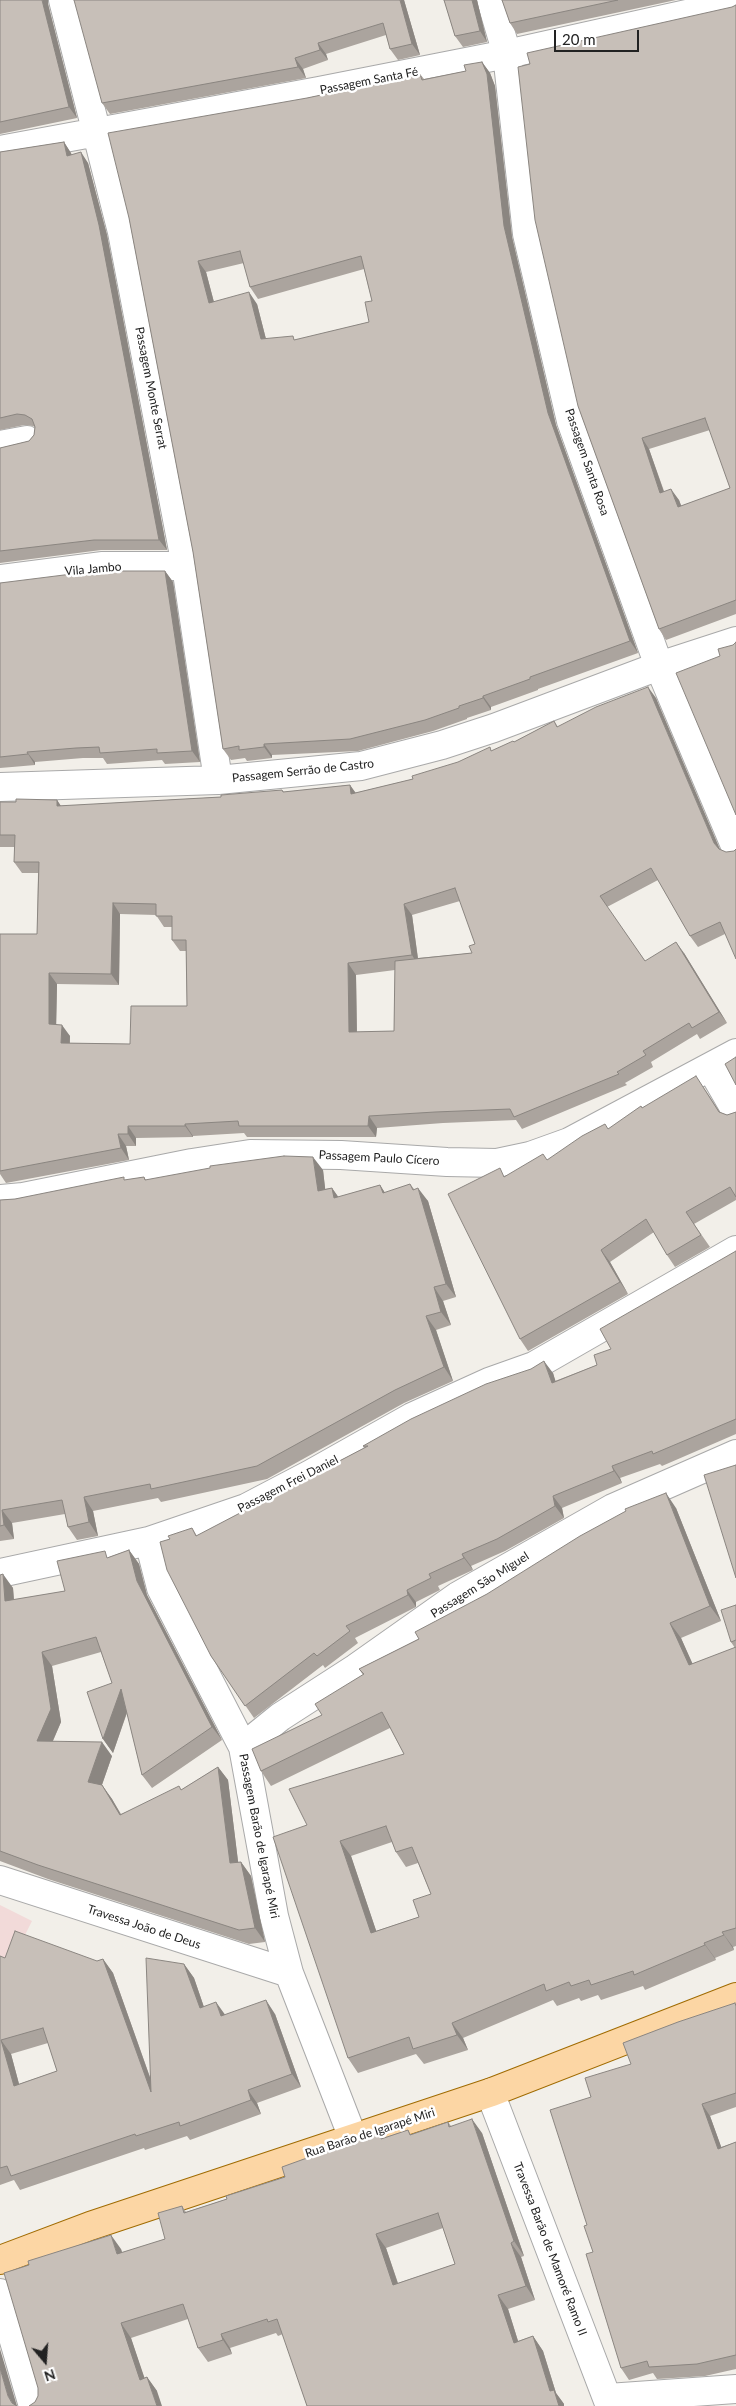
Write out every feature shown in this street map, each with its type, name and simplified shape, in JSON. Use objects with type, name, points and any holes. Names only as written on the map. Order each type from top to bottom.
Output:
[{"type":"main road","name":"Rua Barão de Igarapé Miri","points":[[0,2260],[90,2226],[492,2092],[736,1997]]},
{"type":"street","name":"Passagem Monte Serrat","points":[[63,0],[122,232],[186,566],[218,780]]},
{"type":"street","name":"Passagem Santa Rosa","points":[[490,0],[507,54],[527,234],[571,420],[659,666],[736,848]]},
{"type":"street","name":"Passagem Santa Fé","points":[[0,150],[98,133],[507,54],[736,3]]},
{"type":"street","points":[[0,445],[27,440]]},
{"type":"street","name":"Vila Jambo","points":[[0,579],[103,566],[186,566]]},
{"type":"street","name":"Passagem Serrão de Castro","points":[[0,788],[218,780],[361,766],[400,757],[494,728],[659,666],[736,641]]},
{"type":"street","name":"Passagem Paulo Cícero","points":[[0,1198],[23,1197],[192,1162],[250,1154],[341,1155],[448,1162],[497,1163],[530,1156],[569,1142],[736,1053]]},
{"type":"street","points":[[711,1068],[736,1111]]},
{"type":"street","name":"Passagem Frei Daniel","points":[[0,1573],[149,1541],[246,1508],[412,1417],[489,1382],[534,1366],[736,1250]]},
{"type":"street","name":"Passagem São Miguel","points":[[243,1747],[280,1717],[349,1673],[466,1591],[613,1508],[736,1454]]},
{"type":"street","name":"Passagem Barão de Igarapé Miri","points":[[149,1541],[162,1588],[243,1747],[274,1916],[289,1973],[353,2138]]},
{"type":"street","name":"Travessa João de Deus","points":[[0,1880],[289,1973]]},
{"type":"street","name":"Travessa Barão de Mamoré Ramo II","points":[[492,2092],[494,2104],[609,2402]]},
{"type":"street","points":[[0,2293],[33,2406]]},
{"type":"street","points":[[609,2402],[736,2389]]},
{"type":"shaded area","points":[[0,1905],[32,1921],[8,1969],[0,1965]]},
{"type":"building","points":[[0,0],[42,0],[69,107],[0,122]]},
{"type":"building","points":[[74,0],[400,0],[412,44],[390,49],[383,23],[318,43],[320,50],[295,58],[298,67],[102,103]]},
{"type":"building","points":[[444,0],[472,0],[480,31],[455,36]]},
{"type":"building","points":[[502,0],[618,0],[510,23]]},
{"type":"building","points":[[736,5],[736,600],[659,629],[578,406],[535,220],[518,67],[530,64],[527,53]],"holes":[[[705,418],[730,488],[678,507],[671,489],[660,493],[642,438]]]},
{"type":"building","points":[[482,62],[487,74],[504,226],[548,413],[630,641],[530,677],[530,679],[425,720],[350,739],[264,744],[264,747],[239,750],[239,746],[223,749],[193,552],[129,218],[108,133],[307,98],[420,74],[422,80],[466,71],[464,65]],"holes":[[[240,251],[250,287],[361,256],[372,301],[365,302],[369,322],[294,340],[293,336],[261,339],[249,292],[209,303],[198,261]]]},
{"type":"building","points":[[64,142],[67,156],[81,152],[99,225],[159,540],[94,540],[0,551],[0,448],[29,441],[34,435],[35,427],[32,419],[25,415],[17,414],[0,418],[0,152]]},
{"type":"building","points":[[96,571],[165,571],[192,751],[157,753],[157,749],[100,753],[99,747],[27,752],[28,754],[0,757],[0,583]]},
{"type":"building","points":[[736,642],[736,815],[676,673],[720,656],[718,649],[733,645]]},
{"type":"building","points":[[648,687],[714,843],[719,849],[726,852],[736,849],[736,959],[720,922],[690,936],[651,868],[600,896],[645,961],[676,942],[719,1012],[692,1028],[689,1023],[643,1051],[646,1055],[617,1072],[619,1074],[514,1117],[510,1109],[369,1116],[368,1126],[239,1126],[238,1121],[185,1124],[185,1126],[128,1126],[128,1134],[118,1134],[121,1148],[0,1171],[0,934],[37,934],[39,862],[14,862],[15,835],[0,835],[0,802],[16,802],[16,799],[57,800],[57,806],[221,797],[221,795],[282,790],[283,792],[350,785],[351,794],[413,779],[412,776],[458,762],[490,747],[491,751],[514,742],[554,721],[557,727],[596,707]],"holes":[[[455,888],[475,944],[469,946],[472,953],[395,961],[394,1031],[349,1032],[348,963],[412,955],[404,904]],[[113,903],[156,904],[156,916],[172,916],[172,940],[186,940],[187,1006],[131,1006],[130,1044],[61,1043],[62,1025],[49,1024],[49,973],[111,974]]]},
{"type":"building","points":[[736,1057],[736,1085],[725,1064]]},
{"type":"building","points":[[696,1076],[719,1112],[727,1115],[736,1112],[736,1197],[730,1187],[686,1212],[701,1235],[667,1255],[646,1219],[601,1250],[620,1282],[520,1339],[448,1194],[500,1168],[504,1177],[543,1154],[547,1160],[582,1136],[605,1124],[608,1129],[641,1106],[642,1108]]},
{"type":"building","points":[[284,1156],[313,1157],[318,1191],[332,1188],[334,1198],[380,1185],[383,1193],[410,1184],[413,1190],[418,1188],[446,1284],[434,1287],[441,1312],[426,1316],[444,1367],[395,1390],[257,1466],[151,1489],[150,1484],[84,1497],[89,1522],[68,1527],[62,1500],[2,1510],[4,1525],[0,1526],[0,1200],[15,1199],[124,1177],[124,1180],[144,1177],[145,1180],[210,1168],[210,1166]]},
{"type":"building","points":[[736,1251],[736,1419],[653,1454],[652,1451],[612,1466],[614,1471],[553,1496],[555,1506],[497,1539],[462,1554],[464,1558],[429,1574],[431,1578],[407,1590],[408,1595],[346,1626],[350,1631],[317,1656],[314,1653],[245,1706],[211,1656],[167,1570],[160,1542],[170,1539],[168,1536],[192,1528],[196,1536],[368,1446],[363,1446],[411,1419],[486,1384],[531,1369],[544,1361],[552,1383],[597,1365],[594,1355],[611,1349],[600,1329]]},
{"type":"building","points":[[736,1465],[736,1578],[704,1475]]},
{"type":"building","points":[[666,1493],[710,1606],[670,1623],[689,1665],[736,1647],[736,1928],[722,1932],[724,1935],[704,1943],[705,1945],[634,1975],[633,1971],[591,1985],[589,1980],[571,1986],[569,1982],[546,1991],[544,1984],[452,2023],[457,2035],[413,2049],[409,2037],[348,2058],[273,1837],[307,1825],[289,1789],[404,1754],[382,1712],[261,1771],[252,1749],[322,1715],[315,1704],[364,1674],[359,1669],[419,1639],[415,1632],[487,1594],[580,1536],[626,1511],[625,1509]],"holes":[[[386,1826],[396,1852],[412,1847],[431,1894],[413,1900],[419,1917],[371,1933],[340,1841]]]},
{"type":"building","points":[[129,1550],[137,1581],[212,1727],[142,1775],[121,1689],[103,1739],[87,1692],[112,1683],[96,1637],[42,1652],[51,1709],[37,1741],[102,1742],[88,1782],[102,1785],[120,1815],[179,1786],[181,1790],[218,1767],[230,1863],[241,1862],[255,1928],[239,1930],[0,1851],[0,1575],[3,1574],[5,1601],[65,1591],[57,1561],[105,1551],[107,1558]]},
{"type":"building","points":[[736,1605],[736,1640],[731,1642],[721,1610]]},
{"type":"building","points":[[15,1931],[97,1961],[103,1959],[151,2092],[146,1958],[184,1964],[200,2008],[216,2002],[221,2016],[266,2000],[292,2074],[248,2090],[251,2100],[180,2126],[179,2122],[136,2136],[135,2134],[11,2176],[7,2166],[0,2168],[0,1956],[5,1958]],"holes":[[[43,2028],[57,2071],[14,2086],[1,2040]]]},
{"type":"building","points":[[735,2003],[736,2093],[702,2104],[718,2149],[736,2142],[736,2355],[697,2364],[649,2367],[647,2361],[621,2368],[586,2254],[593,2252],[584,2226],[587,2225],[550,2110],[591,2097],[585,2078],[631,2064],[623,2043]]},
{"type":"building","points":[[472,2119],[514,2241],[511,2243],[526,2286],[498,2295],[514,2343],[533,2336],[550,2391],[554,2390],[559,2406],[307,2406],[277,2319],[268,2322],[267,2319],[221,2334],[223,2340],[198,2348],[183,2304],[121,2323],[140,2380],[147,2377],[157,2406],[29,2406],[35,2402],[38,2396],[38,2388],[4,2273],[29,2265],[28,2261],[111,2235],[117,2254],[165,2239],[158,2213],[182,2206],[184,2213],[227,2199],[226,2196],[285,2177],[282,2167],[379,2132],[381,2139],[408,2130],[410,2135],[448,2122],[449,2127]],"holes":[[[438,2213],[455,2264],[393,2285],[376,2234]]]},
{"type":"building","points":[[0,2368],[8,2396],[12,2403],[17,2406],[0,2406]]}]
